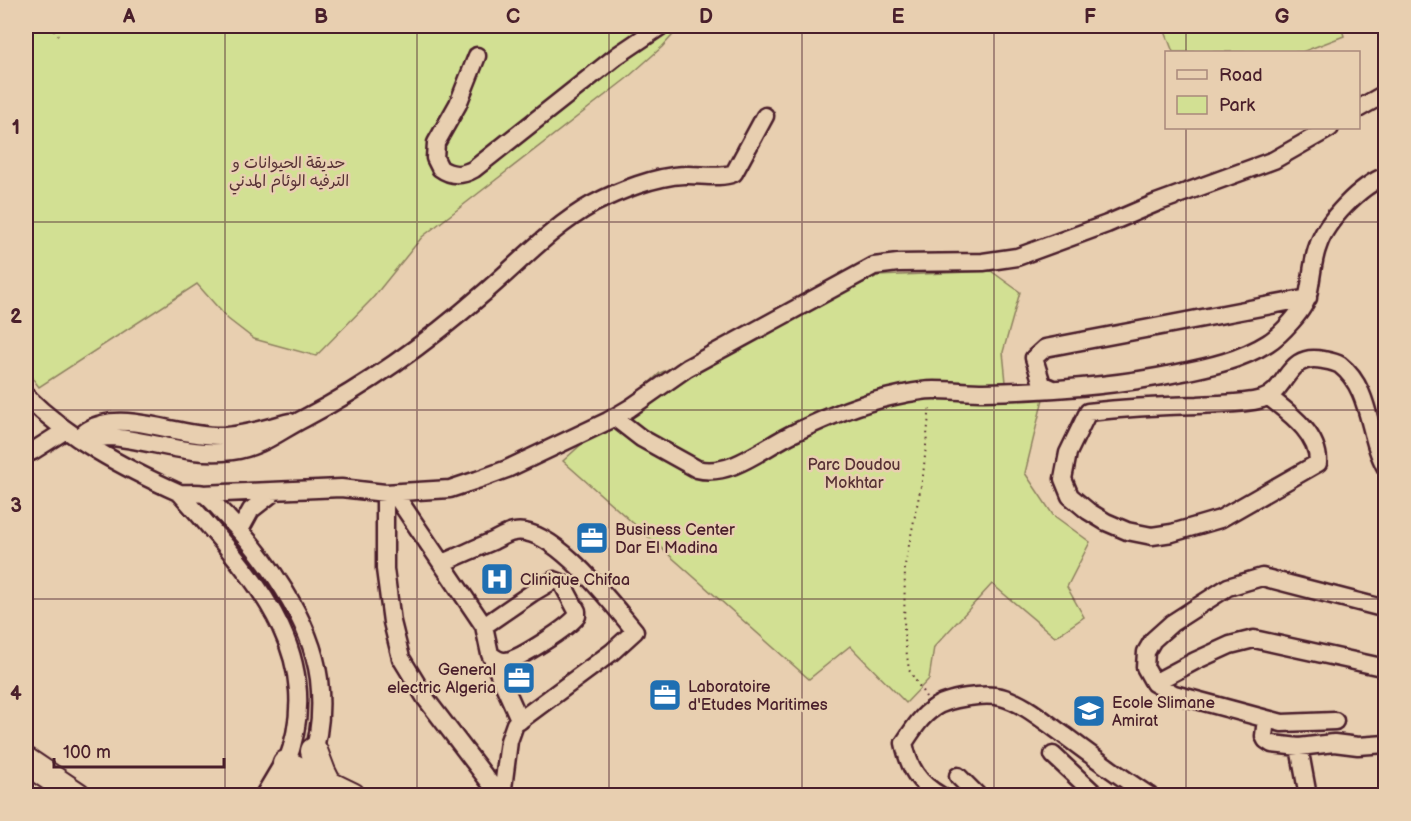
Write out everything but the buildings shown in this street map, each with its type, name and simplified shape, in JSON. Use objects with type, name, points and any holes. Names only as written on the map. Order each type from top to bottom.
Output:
[{"type":"highway","points":[[26,761],[78,795]]},
{"type":"highway","points":[[292,777],[335,792]]},
{"type":"street","points":[[477,56],[459,104],[435,148],[435,158],[440,168],[453,174],[462,174],[474,169],[618,55],[661,26]]},
{"type":"street","points":[[1360,108],[1386,93]]},
{"type":"street","points":[[26,454],[78,437],[110,437],[204,452],[230,452],[266,441],[339,399],[422,346],[552,233],[594,204],[632,188],[675,176],[734,173],[765,116]]},
{"type":"street","points":[[180,494],[341,488],[389,493],[450,489],[507,469],[614,417],[687,368],[874,266],[898,263],[983,262],[1017,257],[1274,160],[1328,129]]},
{"type":"street","points":[[614,417],[641,438],[706,472],[746,460],[795,432],[887,398],[932,390],[983,392],[1120,383],[1205,368],[1245,355],[1270,342],[1292,321],[1308,298],[1318,244],[1334,220],[1363,187],[1386,176]]},
{"type":"street","points":[[1053,389],[1042,384],[1034,358],[1044,348],[1308,298]]},
{"type":"street","points":[[1269,397],[1300,424],[1316,445],[1318,463],[1220,519],[1152,536],[1127,531],[1106,522],[1070,496],[1063,479],[1068,453],[1088,412],[1189,405],[1246,404],[1269,397],[1296,363],[1316,358],[1337,363],[1350,375],[1363,397],[1377,448],[1386,468]]},
{"type":"street","points":[[26,396],[54,422],[141,476],[180,494],[218,536],[255,583],[270,606],[295,664],[300,695],[292,777]]},
{"type":"street","points":[[240,530],[251,510],[274,492]]},
{"type":"street","points":[[389,493],[442,563],[484,626],[490,654],[520,720]]},
{"type":"street","points":[[389,493],[385,569],[392,622],[401,658],[426,699],[501,795]]},
{"type":"street","points":[[202,494],[240,530],[265,561],[288,596],[315,659],[320,695],[318,733],[292,777]]},
{"type":"street","points":[[442,563],[515,531],[534,534],[549,540],[568,557],[635,631],[612,652],[520,720],[512,729],[501,795]]},
{"type":"street","points":[[1335,721],[1282,723],[1174,694],[1154,683],[1145,667],[1146,652],[1153,640],[1172,623],[1228,587],[1262,577],[1386,609]]},
{"type":"street","points":[[484,626],[554,580],[562,583],[577,611],[577,616],[568,625],[522,655],[503,661],[490,654]]},
{"type":"street","points":[[1154,683],[1230,645],[1254,639],[1386,669]]},
{"type":"street","points":[[941,795],[929,789],[912,771],[904,743],[914,728],[934,707],[964,697],[999,697],[1009,700],[1037,715],[1115,773],[1150,795]]},
{"type":"street","points":[[1266,719],[1264,736],[1268,742],[1299,747],[1334,743],[1358,746],[1386,744]]},
{"type":"street","points":[[1299,747],[1308,795]]},
{"type":"street","points":[[1053,755],[1097,795]]},
{"type":"street","points":[[957,776],[978,795]]},
{"type":"path","points":[[49,26],[57,35]]},
{"type":"path","points":[[932,390],[922,476],[905,565],[904,633],[909,669],[919,688],[934,707]]},
{"type":"green space","name":"حديقة الحيوانات و الترفيه الوئام المدني","points":[[26,26],[681,26],[662,47],[626,79],[422,237],[372,299],[316,356],[254,339],[228,319],[197,284],[39,387],[26,370]]},
{"type":"green space","points":[[1163,26],[1341,26],[1344,36],[1305,51],[1173,51]]},
{"type":"green space","name":"Parc Doudou Mokhtar","points":[[991,271],[1020,292],[1003,352],[1006,382],[1043,399],[1025,473],[1053,515],[1090,542],[1067,587],[1084,617],[1055,637],[992,584],[934,647],[929,679],[906,703],[850,646],[809,679],[563,461],[660,373],[878,276]]},
{"type":"place","name":"Business Center Dar El Madina","points":[[592,538]]},
{"type":"place","name":"Clinique Chifaa","points":[[497,579]]},
{"type":"place","name":"General electric Algeria","points":[[519,678]]},
{"type":"place","name":"Laboratoire d'Etudes Maritimes","points":[[665,695]]},
{"type":"place","name":"Ecole Slimane Amirat","points":[[1089,711]]}]
